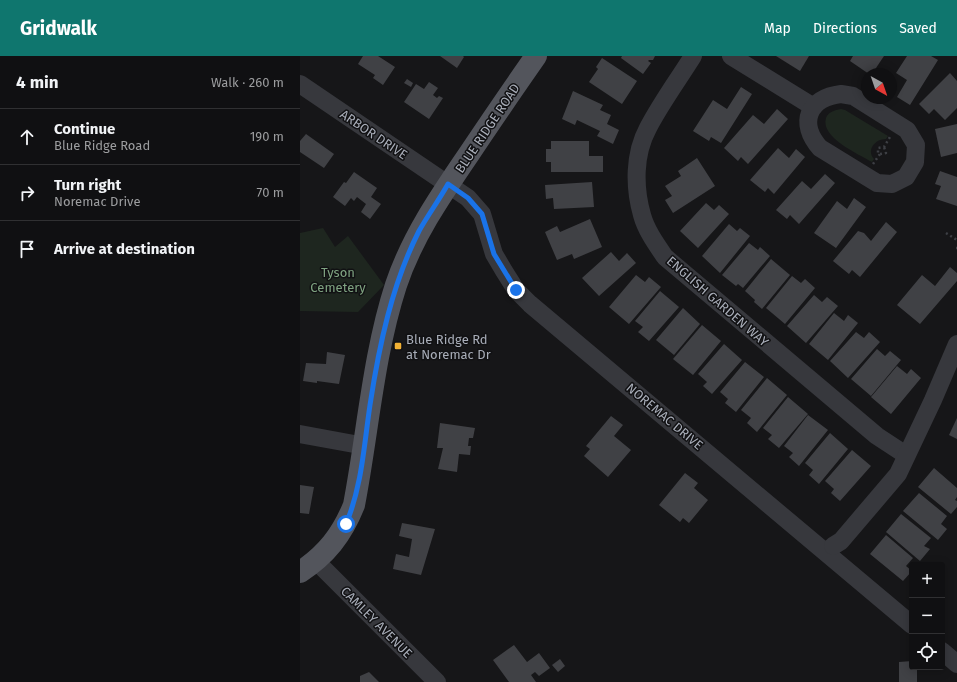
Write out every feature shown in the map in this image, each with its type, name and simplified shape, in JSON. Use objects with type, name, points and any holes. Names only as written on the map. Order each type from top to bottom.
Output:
[{"type":"main road","name":"BLUE RIDGE ROAD","points":[[308,567],[338,538],[354,505],[365,446],[370,404],[396,286],[420,230],[448,184],[536,56]]},
{"type":"street","name":"ENGLISH GARDEN WAY","points":[[693,56],[647,129],[640,149],[637,169],[638,195],[642,216],[652,238],[665,257],[877,436],[906,455]]},
{"type":"street","points":[[731,56],[812,106]]},
{"type":"street","name":"ARBOR DRIVE","points":[[300,84],[448,184]]},
{"type":"street","points":[[841,94],[853,96],[907,130],[916,145],[915,162],[906,176],[892,184],[877,183],[868,167],[820,148],[813,140],[808,120],[812,106],[831,95],[841,94]]},
{"type":"street","name":"NOREMAC DRIVE","points":[[448,184],[468,198],[482,214],[494,254],[516,290],[530,304],[909,622]]},
{"type":"street","points":[[833,546],[841,541],[898,474],[933,400],[957,344]]},
{"type":"street","points":[[300,434],[365,446]]},
{"type":"street","name":"CAMLEY AVENUE","points":[[308,567],[437,682]]},
{"type":"street","points":[[945,654],[957,664]]},
{"type":"path","points":[[868,167],[880,154],[886,152],[884,147],[890,136],[884,132]]},
{"type":"path","points":[[880,154],[878,153],[879,146],[884,147]]},
{"type":"path","points":[[946,233],[957,240]]},
{"type":"green space","points":[[841,109],[888,136],[886,139],[882,139],[875,143],[871,149],[874,159],[872,162],[850,150],[834,138],[829,132],[826,125],[826,118],[828,114]]},
{"type":"green space","name":"Tyson Cemetery","points":[[323,228],[335,247],[348,236],[384,285],[358,312],[300,311],[300,233]]},
{"type":"building","points":[[363,56],[378,56],[395,67],[383,85],[373,78],[375,75],[358,64]]},
{"type":"building","points":[[440,56],[463,56],[464,57],[457,68]]},
{"type":"building","points":[[622,56],[655,56],[653,60],[648,61],[651,63],[643,74],[621,58]]},
{"type":"building","points":[[776,56],[809,56],[800,71]]},
{"type":"building","points":[[853,56],[884,56],[876,68],[861,69],[850,61]]},
{"type":"building","points":[[907,56],[931,56],[938,60],[910,105],[897,97],[907,80],[897,74]]},
{"type":"building","points":[[602,58],[637,81],[622,104],[589,82],[598,69],[596,67]]},
{"type":"building","points":[[950,73],[957,81],[957,108],[945,120],[934,109],[929,114],[919,104]]},
{"type":"building","points":[[407,79],[413,83],[411,87],[404,83]]},
{"type":"building","points":[[429,82],[438,88],[433,95],[437,98],[439,96],[443,98],[429,119],[404,102],[416,84],[424,89]]},
{"type":"building","points":[[741,87],[752,94],[721,143],[711,137],[709,141],[693,131],[713,100],[727,109]]},
{"type":"building","points":[[573,91],[603,105],[600,110],[611,115],[607,124],[619,130],[613,144],[597,136],[600,131],[577,120],[575,125],[562,119]]},
{"type":"building","points":[[777,109],[788,119],[748,164],[741,157],[738,161],[724,148],[753,115],[764,124]]},
{"type":"building","points":[[957,124],[957,153],[941,157],[935,129]]},
{"type":"building","points":[[306,134],[334,154],[324,168],[300,152],[300,141]]},
{"type":"building","points":[[551,141],[589,141],[589,156],[603,156],[603,172],[551,172],[551,162],[546,162],[546,149],[551,149]]},
{"type":"building","points":[[778,148],[789,158],[796,149],[805,157],[774,194],[768,188],[765,192],[750,180]]},
{"type":"building","points":[[697,158],[715,186],[673,213],[665,200],[672,196],[665,186],[681,176],[678,171]]},
{"type":"building","points":[[940,171],[957,177],[957,206],[936,199],[941,186],[935,184]]},
{"type":"building","points":[[354,172],[377,188],[371,197],[381,204],[370,219],[361,212],[366,204],[357,197],[354,201],[351,198],[345,206],[333,197],[344,182],[346,183]]},
{"type":"building","points":[[825,174],[835,183],[799,224],[790,215],[787,219],[776,210],[802,181],[811,189]]},
{"type":"building","points":[[592,182],[594,207],[554,209],[553,198],[546,199],[545,185]]},
{"type":"building","points":[[854,198],[866,207],[836,248],[814,233],[837,201],[847,209]]},
{"type":"building","points":[[706,203],[714,210],[719,205],[729,214],[698,248],[680,231]]},
{"type":"building","points":[[590,219],[602,247],[574,259],[572,254],[557,260],[545,232],[557,226],[560,232]]},
{"type":"building","points":[[886,222],[897,232],[860,277],[852,270],[849,274],[833,261],[858,231],[864,233],[871,241]]},
{"type":"building","points":[[729,224],[737,231],[740,228],[750,236],[720,273],[702,256]]},
{"type":"building","points":[[749,243],[758,250],[760,247],[770,256],[743,288],[738,284],[736,286],[722,275]]},
{"type":"building","points":[[611,252],[619,261],[627,253],[636,263],[599,296],[582,278]]},
{"type":"building","points":[[771,259],[790,275],[762,309],[745,291]]},
{"type":"building","points":[[950,267],[957,273],[957,281],[920,324],[897,305],[922,275],[935,286]]},
{"type":"building","points":[[636,275],[645,282],[649,277],[661,287],[629,324],[609,307]]},
{"type":"building","points":[[792,276],[801,283],[805,279],[815,288],[785,324],[766,308]]},
{"type":"building","points":[[660,291],[679,307],[649,341],[638,332],[643,327],[635,321]]},
{"type":"building","points":[[814,295],[822,302],[827,297],[838,306],[806,343],[787,326]]},
{"type":"building","points":[[683,308],[700,324],[674,355],[656,340]]},
{"type":"building","points":[[834,313],[844,321],[848,315],[858,323],[828,360],[809,344]]},
{"type":"building","points":[[702,325],[721,341],[693,375],[673,359]]},
{"type":"building","points":[[856,332],[864,338],[869,332],[880,342],[848,378],[830,361]]},
{"type":"building","points":[[724,344],[742,360],[712,394],[703,386],[707,382],[698,374]]},
{"type":"building","points":[[877,349],[885,356],[890,351],[901,360],[871,396],[851,379]]},
{"type":"building","points":[[327,352],[345,355],[339,384],[303,381],[306,363],[326,364]]},
{"type":"building","points":[[745,362],[764,377],[736,412],[725,403],[728,399],[720,392]]},
{"type":"building","points":[[897,366],[907,374],[911,369],[921,378],[891,414],[871,397]]},
{"type":"building","points":[[767,378],[787,395],[757,432],[747,423],[751,418],[741,410]]},
{"type":"building","points":[[788,397],[808,414],[779,448],[768,439],[772,435],[763,428]]},
{"type":"building","points":[[808,415],[828,430],[799,466],[789,457],[793,453],[784,446]]},
{"type":"building","points":[[611,416],[623,425],[614,436],[631,450],[608,477],[584,456],[590,449],[586,446]]},
{"type":"building","points":[[957,418],[957,439],[949,435]]},
{"type":"building","points":[[440,423],[475,428],[473,438],[469,438],[468,446],[471,446],[470,455],[459,454],[457,472],[438,469],[443,448],[437,448]]},
{"type":"building","points":[[830,433],[848,449],[819,484],[809,475],[813,470],[805,463]]},
{"type":"building","points":[[852,450],[871,466],[840,501],[831,493],[834,489],[825,481]]},
{"type":"building","points":[[934,468],[957,488],[957,497],[955,500],[957,501],[957,507],[951,514],[918,487]]},
{"type":"building","points":[[685,473],[698,483],[694,488],[708,500],[689,523],[683,518],[680,522],[659,505]]},
{"type":"building","points":[[300,485],[314,487],[309,514],[300,513]]},
{"type":"building","points":[[919,493],[947,516],[941,524],[947,529],[938,540],[903,511]]},
{"type":"building","points":[[901,514],[931,538],[924,546],[930,549],[920,561],[886,532]]},
{"type":"building","points":[[402,523],[435,529],[421,575],[393,569],[396,554],[409,557],[412,539],[399,536]]},
{"type":"building","points":[[886,535],[913,558],[906,566],[909,568],[909,574],[903,581],[870,554]]},
{"type":"building","points":[[514,645],[527,662],[539,653],[550,668],[539,676],[535,672],[531,675],[536,682],[509,682],[493,660]]},
{"type":"building","points":[[560,659],[565,666],[558,672],[552,665]]},
{"type":"building","points":[[909,661],[909,670],[917,670],[917,682],[899,682],[899,662]]},
{"type":"building","points":[[369,672],[379,682],[360,682],[360,676]]},
{"type":"place","name":"Blue Ridge Rd at Noremac Dr","points":[[398,346]]},
{"type":"route","points":[[346,524],[354,505],[365,446],[370,404],[382,341],[396,286],[407,257],[420,230],[448,184],[468,198],[482,214],[494,254],[516,290]]}]
